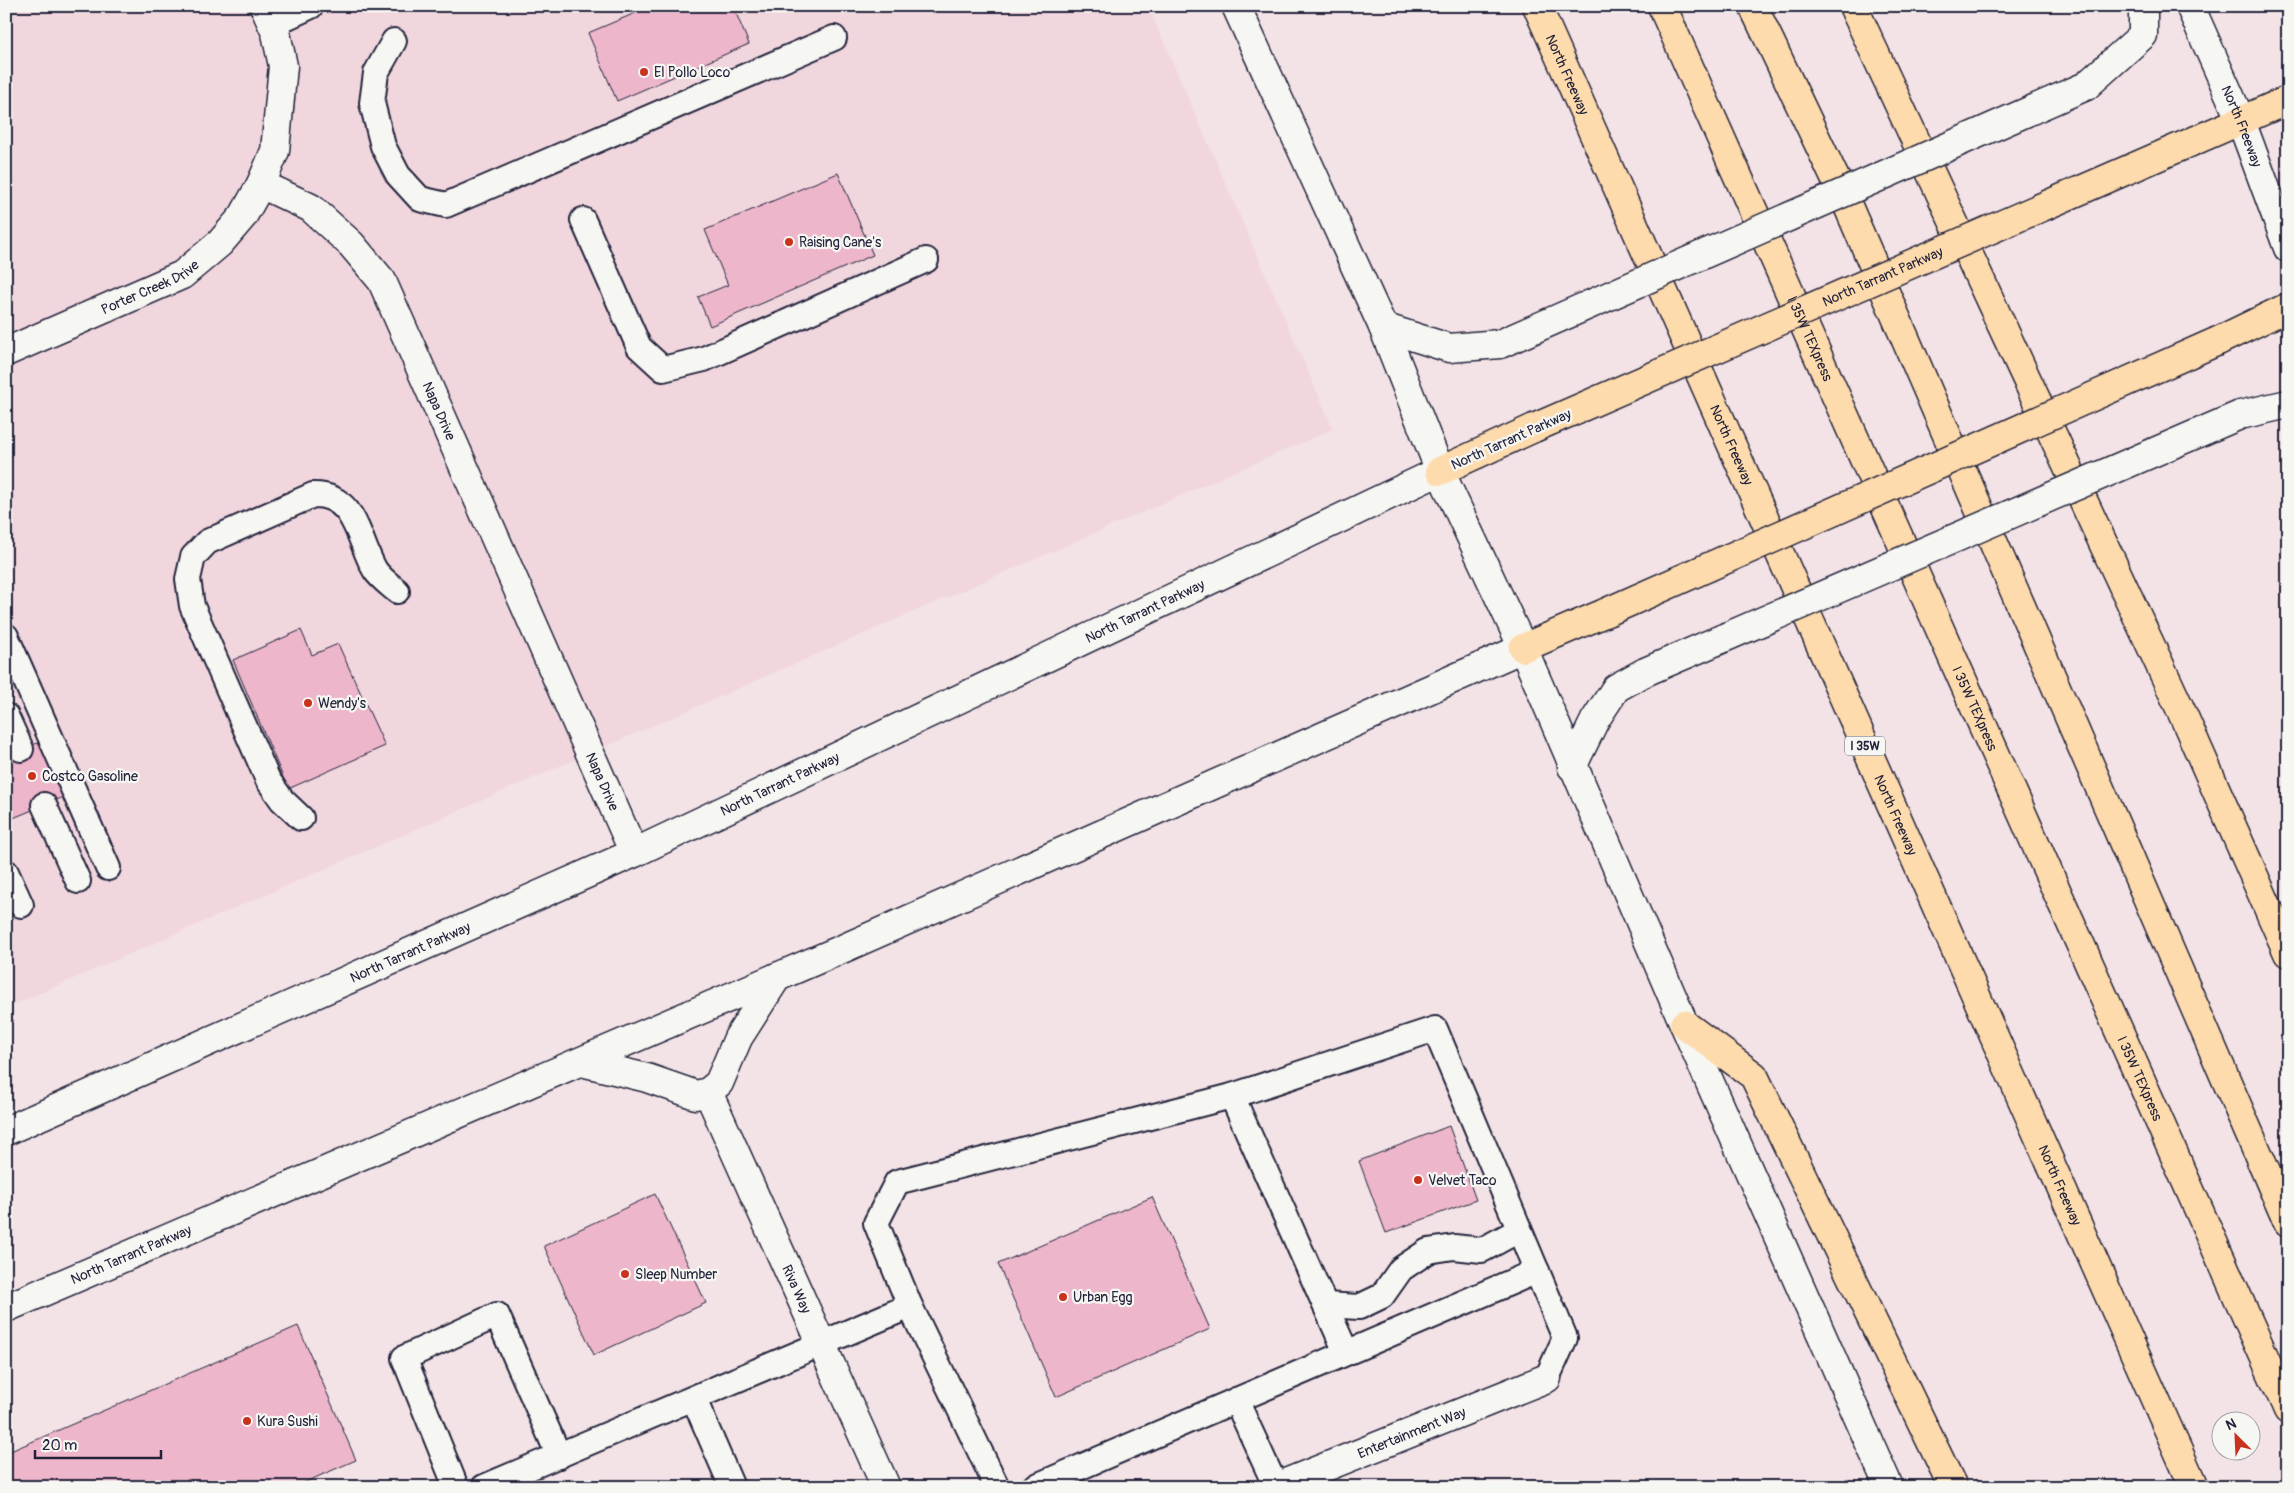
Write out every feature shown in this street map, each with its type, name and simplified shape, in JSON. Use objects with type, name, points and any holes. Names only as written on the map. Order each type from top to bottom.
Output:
[{"type":"main road","points":[[1236,6],[1383,327],[1440,471],[1522,648],[1684,1024],[1889,1487]]},
{"type":"main road","name":"North Freeway","points":[[1536,6],[2194,1487]]},
{"type":"main road","name":"I 35W TEXpress","points":[[1662,6],[2288,1410]]},
{"type":"main road","points":[[1753,6],[1844,197],[2288,1223]]},
{"type":"main road","points":[[1853,6],[2184,717],[2288,953]]},
{"type":"main road","points":[[1383,327],[1449,348],[1500,344],[2086,86],[2143,35],[2143,6]]},
{"type":"main road","name":"North Freeway","points":[[2190,6],[2240,121],[2288,248]]},
{"type":"main road","points":[[261,184],[275,151],[282,93],[283,66],[268,15]]},
{"type":"main road","name":"North Tarrant Parkway","points":[[6,1132],[634,853],[1534,428],[2288,100]]},
{"type":"main road","name":"Porter Creek Drive","points":[[6,352],[182,275],[220,243],[243,216],[261,184]]},
{"type":"main road","name":"Napa Drive","points":[[261,184],[311,208],[351,244],[382,281],[634,853]]},
{"type":"main road","name":"North Tarrant Parkway","points":[[6,1308],[777,977],[1522,648],[1608,612],[2218,341],[2288,307]]},
{"type":"main road","points":[[1572,767],[1595,720],[1616,688],[1645,672],[2240,416],[2288,404]]},
{"type":"main road","points":[[581,1062],[647,1078],[696,1095],[708,1092],[719,1083],[738,1038],[777,977]]},
{"type":"main road","points":[[1684,1024],[1754,1076],[1953,1487]]},
{"type":"main road","name":"Riva Way","points":[[708,1092],[886,1487]]},
{"type":"main road","name":"Entertainment Way","points":[[1276,1487],[1547,1378]]},
{"type":"lane","points":[[268,15],[311,6]]},
{"type":"lane","points":[[394,41],[376,73],[372,103],[383,146],[398,175],[420,198],[446,205],[834,38]]},
{"type":"lane","points":[[583,220],[639,347],[663,369],[704,360],[926,260]]},
{"type":"lane","points":[[301,818],[282,800],[268,780],[192,606],[188,579],[193,557],[207,542],[313,495],[324,495],[340,502],[353,519],[375,571],[397,591]]},
{"type":"lane","points":[[6,636],[108,868]]},
{"type":"lane","points":[[6,716],[21,749]]},
{"type":"lane","points":[[44,805],[78,881]]},
{"type":"lane","points":[[6,872],[21,905]]},
{"type":"lane","points":[[996,1487],[910,1306],[876,1223],[897,1182],[1232,1096],[1435,1029],[1565,1338],[1547,1378]]},
{"type":"lane","points":[[1232,1096],[1346,1352]]},
{"type":"lane","points":[[1325,1305],[1359,1307],[1382,1296],[1401,1269],[1428,1251],[1454,1247],[1482,1250],[1519,1230]]},
{"type":"lane","points":[[1034,1487],[1537,1270]]},
{"type":"lane","points":[[484,1487],[910,1306]]},
{"type":"lane","points":[[456,1487],[404,1358],[497,1315],[559,1456]]},
{"type":"lane","points":[[694,1399],[732,1487]]},
{"type":"lane","points":[[1236,1400],[1276,1487]]},
{"type":"shaded area","points":[[6,6],[1148,6],[1333,429],[6,1008]]},
{"type":"building","name":"El Pollo Loco","points":[[652,6],[733,6],[749,44],[617,101],[588,33]]},
{"type":"building","name":"Raising Cane's","points":[[838,173],[873,255],[710,326],[698,297],[728,285],[705,230]]},
{"type":"building","name":"Wendy's","points":[[301,630],[312,655],[338,644],[385,746],[288,789],[233,660]]},
{"type":"building","name":"Costco Gasoline","points":[[42,741],[66,796],[6,821],[6,756]]},
{"type":"building","name":"Velvet Taco","points":[[1449,1126],[1476,1200],[1386,1233],[1359,1161]]},
{"type":"building","name":"Sleep Number","points":[[655,1194],[706,1303],[594,1355],[544,1246]]},
{"type":"building","points":[[1152,1197],[1210,1329],[1056,1397],[998,1264]]},
{"type":"building","points":[[298,1326],[356,1460],[294,1487],[6,1487],[6,1453]]},
{"type":"place","name":"El Pollo Loco","points":[[644,72]]},
{"type":"place","name":"Raising Cane's","points":[[789,242]]},
{"type":"place","name":"Wendy's","points":[[308,703]]},
{"type":"place","name":"Costco Gasoline","points":[[32,776]]},
{"type":"place","name":"Velvet Taco","points":[[1418,1180]]},
{"type":"place","name":"Sleep Number","points":[[625,1274]]},
{"type":"place","name":"Urban Egg","points":[[1063,1297]]},
{"type":"place","name":"Kura Sushi","points":[[247,1421]]}]
